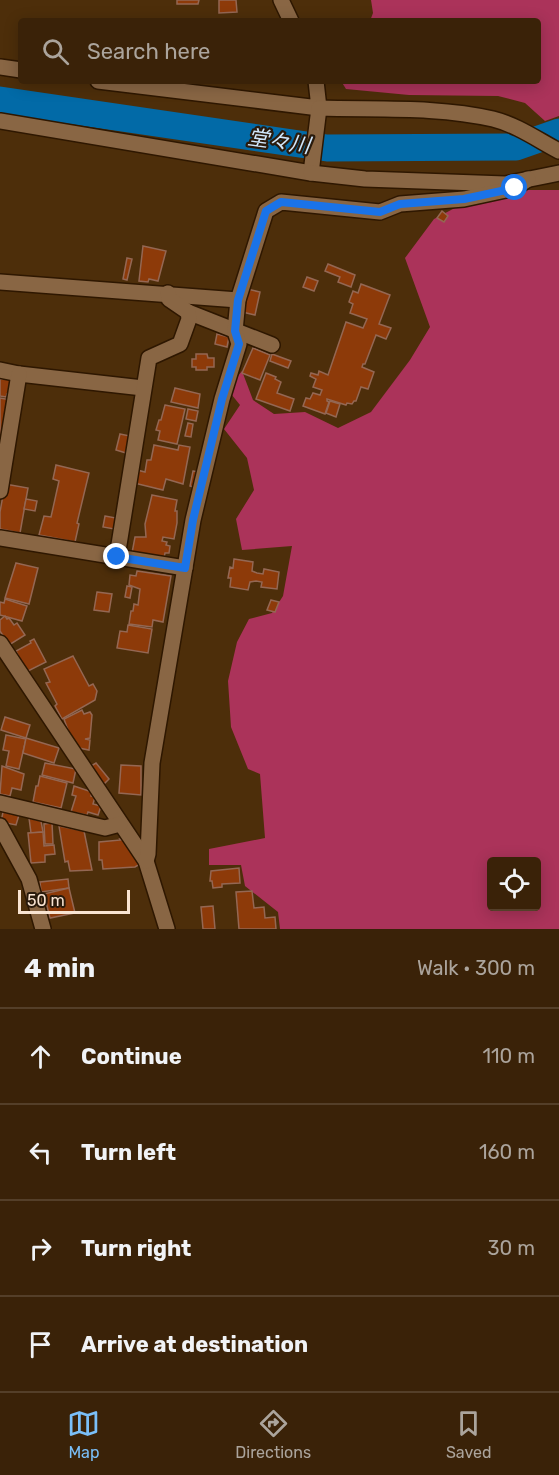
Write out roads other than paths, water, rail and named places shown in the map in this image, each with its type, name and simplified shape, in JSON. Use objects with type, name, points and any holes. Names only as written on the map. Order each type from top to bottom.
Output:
[{"type":"street","points":[[280,0],[289,18]]},
{"type":"street","points":[[0,67],[18,70]]},
{"type":"street","points":[[123,84],[319,108],[444,111],[494,120],[516,128],[559,151]]},
{"type":"street","points":[[312,168],[319,108],[317,86]]},
{"type":"street","points":[[0,121],[312,168],[365,180],[505,184],[559,173]]},
{"type":"street","points":[[146,861],[152,763],[193,520],[219,410],[239,344],[235,331],[238,300],[266,211],[281,202],[380,212],[400,204],[464,199],[515,188],[528,179]]},
{"type":"street","points":[[0,282],[238,300]]},
{"type":"street","points":[[168,293],[169,299],[188,312],[272,345]]},
{"type":"street","points":[[117,557],[149,358],[180,344],[189,319],[188,312]]},
{"type":"street","points":[[0,370],[143,388]]},
{"type":"street","points":[[0,491],[19,374]]},
{"type":"street","points":[[0,538],[185,568]]},
{"type":"street","points":[[0,643],[146,861],[167,929]]},
{"type":"street","points":[[0,803],[105,828],[120,824]]},
{"type":"street","points":[[0,826],[28,879],[43,929]]},
{"type":"waterway","name":"堂々川","points":[[0,100],[327,148],[516,147],[559,132]]}]
